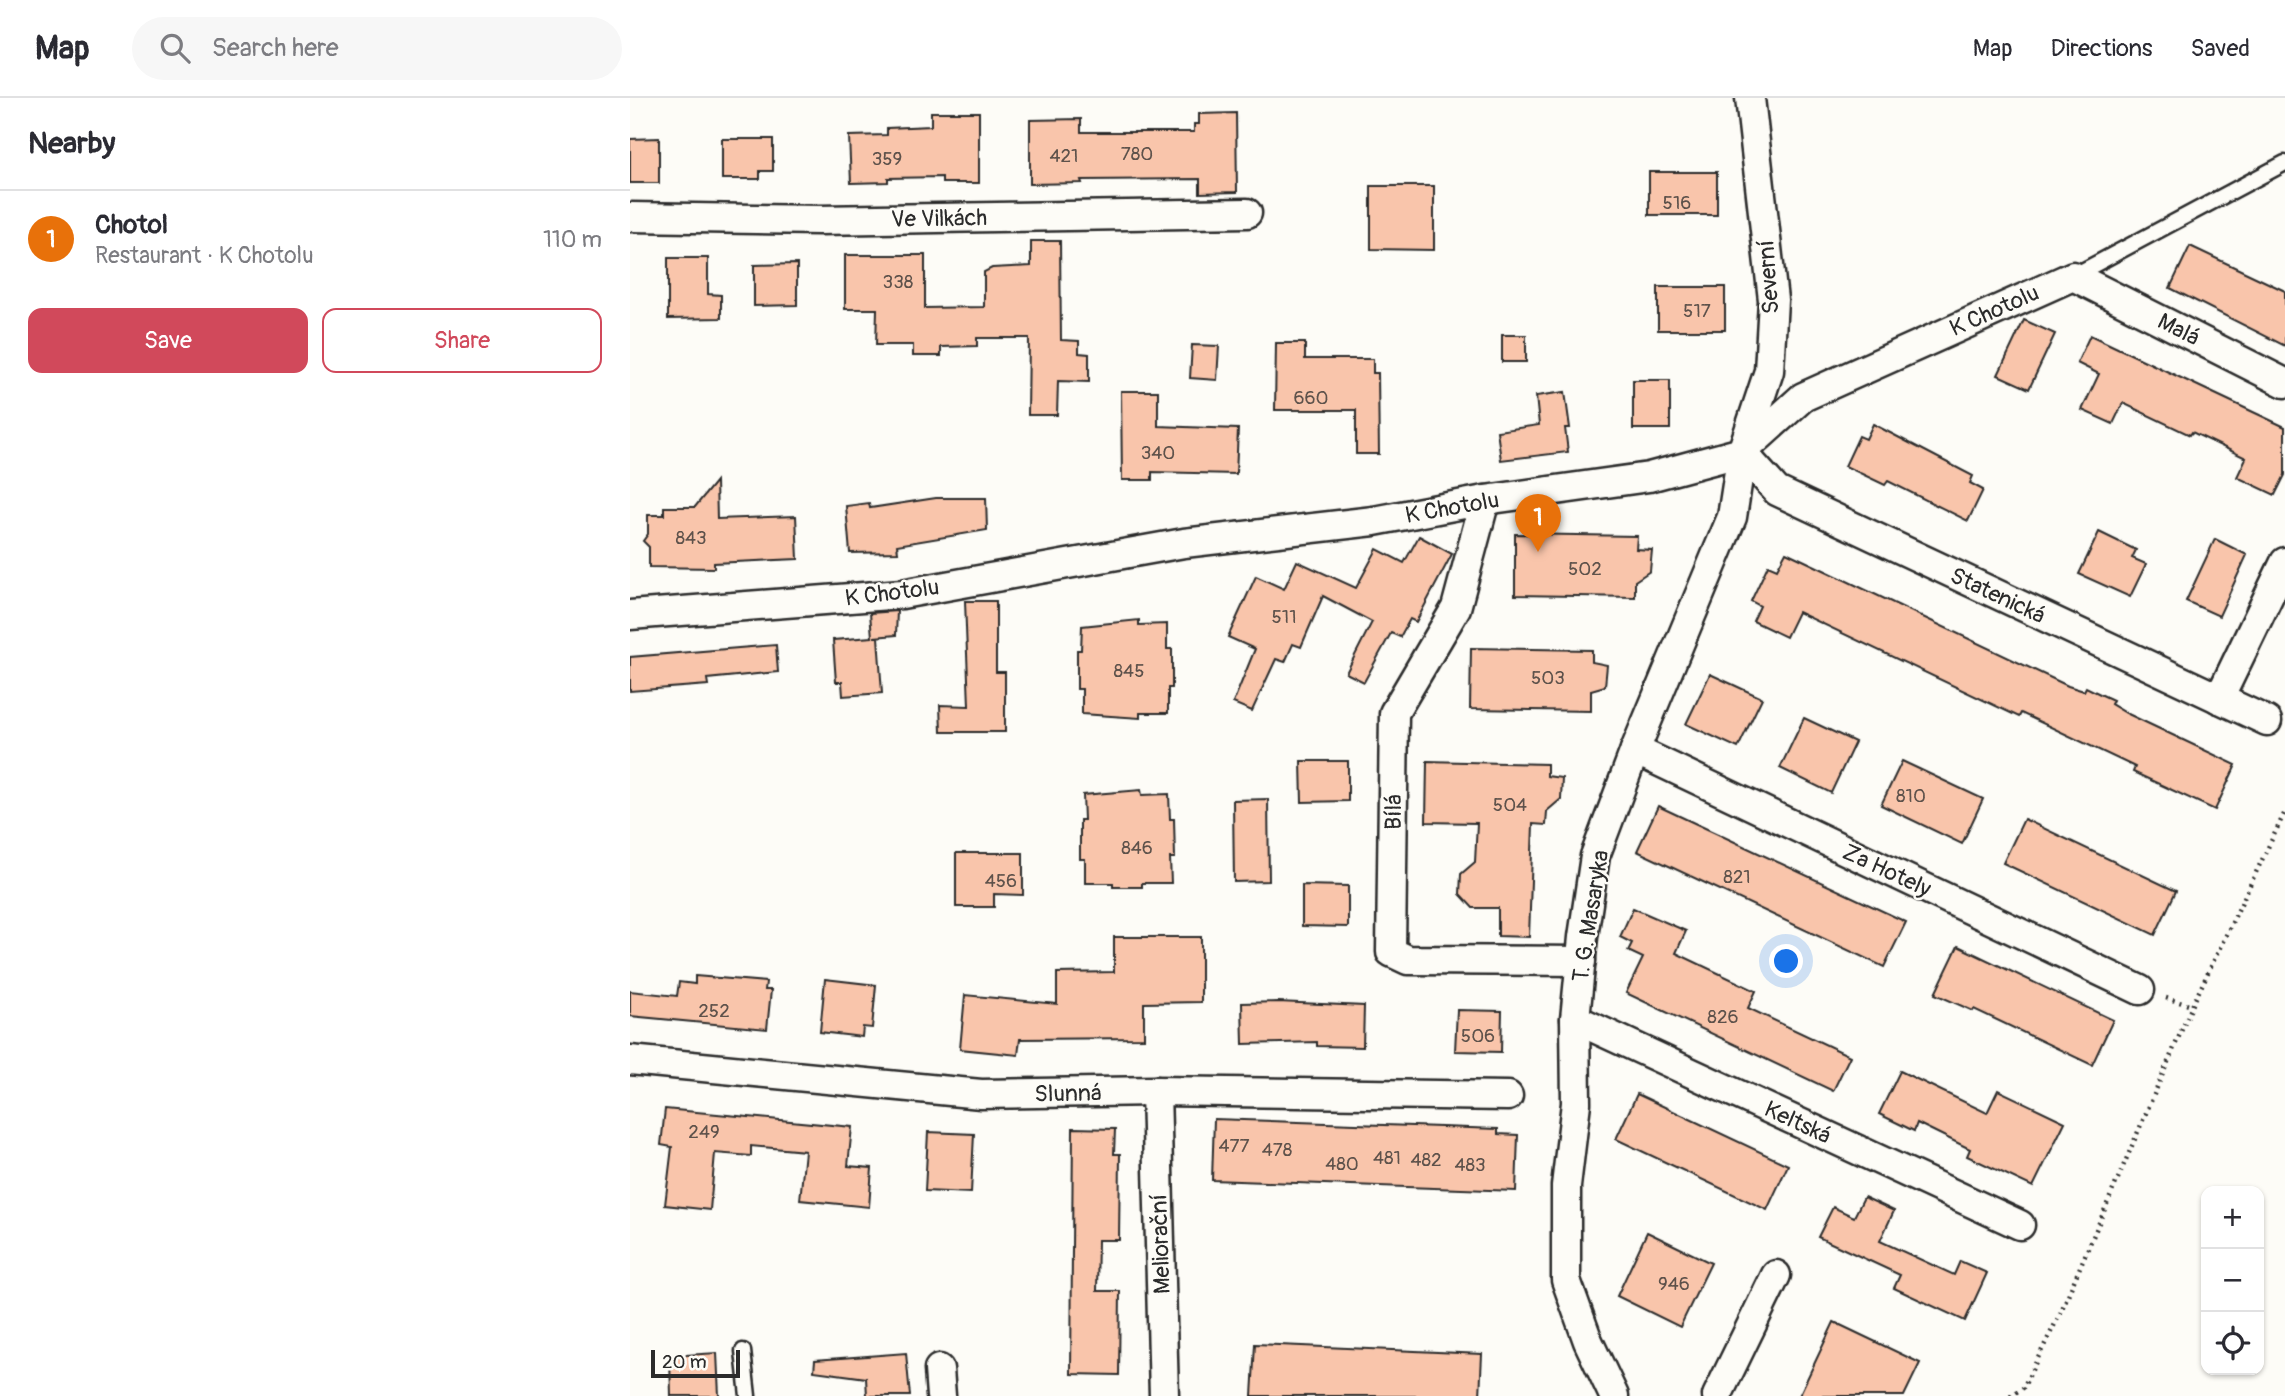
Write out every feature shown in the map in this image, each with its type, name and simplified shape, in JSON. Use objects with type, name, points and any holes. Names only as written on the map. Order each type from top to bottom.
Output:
[{"type":"street","name":"Severní","points":[[1742,452],[1769,371],[1773,300],[1750,98]]},
{"type":"street","name":"Ve Vilkách","points":[[630,217],[819,220],[1247,213]]},
{"type":"street","name":"K Chotolu","points":[[630,615],[902,594],[1184,543],[1374,521],[1485,500],[1648,477],[1742,452],[1803,397],[2073,276]]},
{"type":"street","name":"Malá","points":[[2073,276],[2285,383]]},
{"type":"street","name":"Statenická","points":[[1742,452],[1777,491],[2267,721]]},
{"type":"street","name":"T. G. Masaryka","points":[[1614,1396],[1588,1341],[1566,1280],[1566,1186],[1576,1103],[1576,1018],[1595,856],[1635,750],[1732,517],[1742,452]]},
{"type":"street","name":"Bílá","points":[[1485,500],[1456,608],[1394,713],[1391,952],[1408,960],[1581,961]]},
{"type":"street","points":[[2219,699],[2285,562]]},
{"type":"street","name":"Za Hotely","points":[[1635,750],[2140,990]]},
{"type":"street","name":"Keltská","points":[[1576,1018],[2020,1226]]},
{"type":"street","name":"Slunná","points":[[630,1060],[981,1094],[1156,1091],[1508,1096]]},
{"type":"street","name":"Meliorační","points":[[1156,1091],[1164,1396]]},
{"type":"street","points":[[1717,1396],[1776,1275]]},
{"type":"lane","name":"K Chotolu","points":[[2073,276],[2285,163]]},
{"type":"lane","points":[[743,1351],[748,1396]]},
{"type":"path","points":[[2010,1396],[2023,1388],[2059,1316],[2192,1006],[2285,812]]},
{"type":"building","points":[[931,112],[979,112],[979,183],[942,183],[942,177],[888,178],[888,182],[851,183],[849,136],[887,135],[887,128],[931,126]]},
{"type":"building","points":[[1236,113],[1237,192],[1200,193],[1200,179],[1081,180],[1082,183],[1030,184],[1030,120],[1081,119],[1081,132],[1194,132],[1194,124],[1199,124],[1199,114]]},
{"type":"building","points":[[659,138],[659,183],[630,183],[630,139]]},
{"type":"building","points":[[722,139],[773,139],[773,171],[760,171],[760,179],[722,179]]},
{"type":"building","points":[[1649,172],[1717,172],[1717,215],[1649,215]]},
{"type":"building","points":[[1371,186],[1434,186],[1434,250],[1371,249]]},
{"type":"building","points":[[1031,241],[1060,241],[1061,340],[1079,341],[1079,353],[1089,354],[1089,382],[1058,381],[1057,415],[1028,415],[1029,338],[977,338],[977,346],[941,347],[941,356],[913,356],[913,345],[876,345],[877,309],[845,309],[845,255],[925,255],[925,308],[984,307],[984,272],[992,268],[1031,266]]},
{"type":"building","points":[[2190,246],[2285,291],[2285,346],[2170,288]]},
{"type":"building","points":[[668,258],[708,258],[708,294],[721,295],[721,318],[668,319]]},
{"type":"building","points":[[797,264],[797,305],[754,306],[754,265]]},
{"type":"building","points":[[1658,287],[1725,287],[1725,330],[1658,330]]},
{"type":"building","points":[[2024,320],[2055,334],[2029,389],[1998,375]]},
{"type":"building","points":[[1502,335],[1526,335],[1526,362],[1502,362]]},
{"type":"building","points":[[2090,335],[2285,427],[2285,475],[2275,495],[2237,477],[2246,458],[2192,432],[2190,435],[2123,403],[2113,424],[2082,410],[2099,374],[2077,363]]},
{"type":"building","points":[[1276,343],[1305,343],[1305,359],[1373,359],[1373,373],[1378,373],[1379,454],[1356,454],[1356,410],[1275,410]]},
{"type":"building","points":[[1192,345],[1219,346],[1217,380],[1190,378]]},
{"type":"building","points":[[1633,380],[1670,380],[1670,429],[1633,429]]},
{"type":"building","points":[[1121,391],[1158,391],[1158,426],[1238,429],[1236,474],[1152,472],[1152,480],[1122,480]]},
{"type":"building","points":[[1565,392],[1570,428],[1565,428],[1568,452],[1501,460],[1497,431],[1539,425],[1536,396]]},
{"type":"building","points":[[1873,424],[1973,476],[1970,483],[1983,490],[1968,521],[1888,481],[1885,485],[1845,466],[1859,436],[1866,439]]},
{"type":"building","points":[[716,481],[717,519],[796,516],[798,559],[714,563],[714,568],[649,567],[649,547],[643,541],[648,534],[648,515],[664,515],[664,507],[695,507]]},
{"type":"building","points":[[936,498],[986,498],[987,530],[897,545],[898,552],[850,553],[846,506],[869,503],[870,508]]},
{"type":"building","points":[[2099,532],[2136,550],[2132,558],[2146,564],[2130,597],[2079,574]]},
{"type":"building","points":[[1515,534],[1637,536],[1636,549],[1652,550],[1650,571],[1635,581],[1635,597],[1515,595]]},
{"type":"building","points":[[1419,536],[1452,554],[1416,622],[1410,619],[1400,637],[1391,633],[1364,682],[1346,673],[1372,622],[1323,596],[1301,647],[1293,644],[1285,662],[1276,659],[1252,711],[1233,703],[1255,649],[1228,637],[1256,576],[1284,589],[1297,561],[1356,588],[1377,549],[1404,563]]},
{"type":"building","points":[[2215,539],[2247,555],[2219,616],[2186,601]]},
{"type":"building","points":[[1786,552],[2068,686],[2084,691],[2086,687],[2113,700],[2111,704],[2126,713],[2236,765],[2215,810],[2133,772],[2135,767],[2021,713],[2019,717],[1798,612],[1786,637],[1753,621],[1760,606],[1751,601],[1768,565],[1777,569]]},
{"type":"building","points":[[965,601],[996,601],[996,672],[1005,672],[1005,732],[941,732],[940,705],[969,706]]},
{"type":"building","points":[[897,611],[896,635],[874,637],[878,637],[882,693],[843,696],[842,682],[836,682],[833,640],[872,637],[870,613]]},
{"type":"building","points":[[1139,620],[1139,625],[1167,624],[1167,649],[1172,649],[1172,688],[1168,688],[1168,713],[1140,713],[1140,718],[1082,714],[1082,689],[1077,689],[1077,650],[1081,650],[1082,626]]},
{"type":"building","points":[[776,645],[778,672],[707,679],[708,685],[630,691],[630,657]]},
{"type":"building","points":[[1471,648],[1592,650],[1592,662],[1607,665],[1605,686],[1591,690],[1591,711],[1470,709]]},
{"type":"building","points":[[1710,674],[1762,698],[1738,748],[1686,724]]},
{"type":"building","points":[[1804,718],[1855,742],[1831,793],[1780,768]]},
{"type":"building","points":[[1301,761],[1348,761],[1348,801],[1302,802]]},
{"type":"building","points":[[1427,761],[1547,764],[1547,776],[1562,778],[1561,799],[1547,811],[1546,825],[1533,824],[1529,937],[1498,936],[1498,908],[1473,908],[1460,894],[1461,874],[1475,862],[1477,823],[1426,822]]},
{"type":"building","points":[[1902,761],[1983,799],[1962,844],[1881,805]]},
{"type":"building","points":[[1141,790],[1142,795],[1169,794],[1170,819],[1174,819],[1175,858],[1170,858],[1171,883],[1113,887],[1113,883],[1085,883],[1085,859],[1080,859],[1080,820],[1084,820],[1083,795]]},
{"type":"building","points":[[1268,799],[1269,881],[1234,882],[1233,800]]},
{"type":"building","points":[[1658,806],[1906,922],[1884,967],[1637,851]]},
{"type":"building","points":[[2024,819],[2176,891],[2155,935],[2003,863]]},
{"type":"building","points":[[956,853],[1023,853],[1023,895],[994,894],[994,907],[956,907]]},
{"type":"building","points":[[1302,885],[1348,886],[1348,927],[1302,926]]},
{"type":"building","points":[[1633,908],[1686,931],[1676,953],[1756,991],[1748,1008],[1850,1056],[1833,1091],[1626,993],[1643,958],[1628,951],[1632,943],[1620,937]]},
{"type":"building","points":[[1114,937],[1201,937],[1201,1002],[1144,1003],[1144,1038],[1020,1039],[1018,1055],[960,1049],[965,995],[1057,1004],[1057,973],[1114,972]]},
{"type":"building","points":[[1958,946],[2113,1020],[2092,1065],[1974,1009],[1973,1011],[1935,994]]},
{"type":"building","points":[[695,976],[766,982],[765,990],[771,990],[767,1029],[630,1016],[630,991],[677,996],[679,982],[695,984]]},
{"type":"building","points":[[825,979],[876,985],[872,1028],[863,1027],[862,1037],[820,1032]]},
{"type":"building","points":[[1242,1003],[1364,1006],[1363,1047],[1317,1046],[1317,1042],[1243,1044]]},
{"type":"building","points":[[1457,1010],[1502,1011],[1501,1052],[1455,1051]]},
{"type":"building","points":[[1900,1071],[1987,1113],[1998,1090],[2065,1122],[2033,1187],[1967,1156],[1970,1149],[1917,1123],[1914,1131],[1879,1114]]},
{"type":"building","points":[[1637,1094],[1788,1165],[1767,1210],[1616,1139]]},
{"type":"building","points":[[665,1109],[852,1127],[848,1166],[872,1168],[869,1207],[800,1200],[805,1151],[751,1146],[751,1156],[715,1153],[710,1210],[665,1205],[672,1147],[661,1145]]},
{"type":"building","points":[[1214,1119],[1498,1129],[1498,1134],[1518,1135],[1516,1191],[1212,1180]]},
{"type":"building","points":[[1073,1128],[1115,1129],[1114,1154],[1120,1154],[1119,1240],[1098,1240],[1097,1291],[1120,1291],[1119,1375],[1071,1374]]},
{"type":"building","points":[[928,1132],[974,1134],[971,1193],[925,1191]]},
{"type":"building","points":[[1864,1197],[1894,1211],[1880,1241],[1954,1275],[1960,1261],[1987,1273],[1965,1321],[1894,1288],[1900,1275],[1818,1237],[1833,1207],[1854,1217]]},
{"type":"building","points":[[1647,1232],[1711,1263],[1680,1327],[1617,1296]]},
{"type":"building","points":[[1834,1322],[1920,1363],[1904,1396],[1799,1396]]},
{"type":"building","points":[[1255,1344],[1482,1354],[1480,1396],[1252,1396]]},
{"type":"building","points":[[717,1353],[719,1396],[671,1396],[670,1356]]},
{"type":"building","points":[[906,1353],[910,1396],[867,1396],[866,1378],[814,1371],[815,1360]]},
{"type":"place","name":"Chotol","points":[[1538,552]]}]
